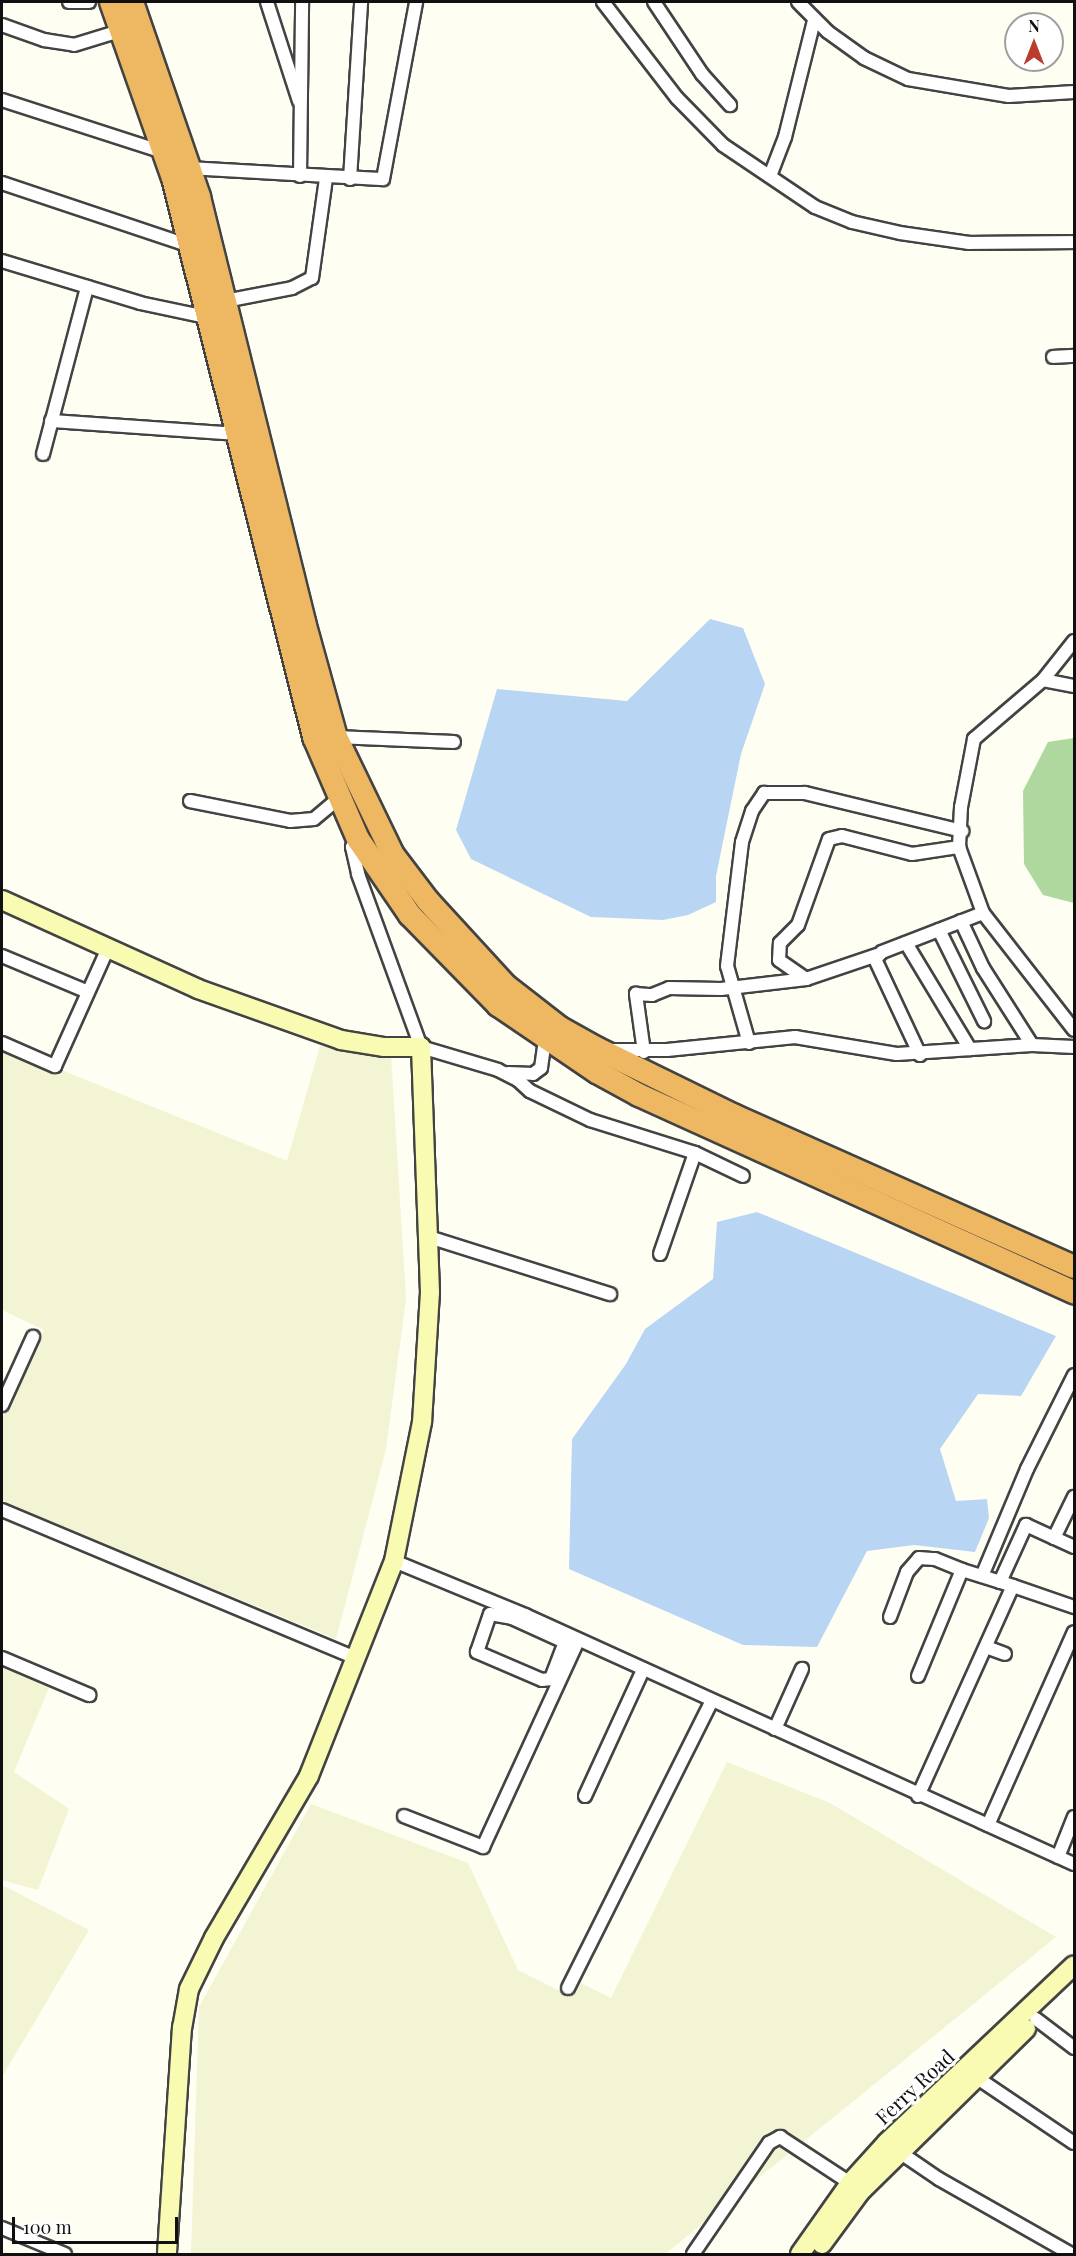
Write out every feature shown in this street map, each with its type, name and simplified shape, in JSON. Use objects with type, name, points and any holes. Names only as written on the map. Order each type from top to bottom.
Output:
[{"type":"highway","points":[[111,2],[166,153],[314,737],[338,799],[358,839],[411,915],[444,952],[498,1005],[545,1039],[639,1095],[1074,1292]]},
{"type":"highway","points":[[132,2],[189,168],[225,301],[304,622],[336,737],[393,855],[428,901],[506,986],[561,1028],[598,1049],[735,1116],[1074,1267]]},
{"type":"street","points":[[69,2],[89,2]]},
{"type":"street","points":[[267,2],[302,111]]},
{"type":"street","points":[[300,176],[303,2]]},
{"type":"street","points":[[350,179],[361,2]]},
{"type":"street","points":[[189,168],[376,180],[387,173],[416,2]]},
{"type":"street","points":[[603,2],[676,98],[723,145],[815,207],[852,222],[900,233],[969,243],[1074,242]]},
{"type":"street","points":[[654,2],[702,74],[730,105]]},
{"type":"street","points":[[798,2],[814,21],[864,58],[908,79],[1009,96],[1074,92]]},
{"type":"street","points":[[770,176],[785,137],[814,21]]},
{"type":"street","points":[[2,25],[44,40],[74,45],[123,30]]},
{"type":"street","points":[[2,100],[166,153]]},
{"type":"street","points":[[225,301],[292,288],[312,279],[326,178]]},
{"type":"street","points":[[2,183],[190,246]]},
{"type":"street","points":[[2,261],[87,287],[206,317]]},
{"type":"street","points":[[43,454],[87,287]]},
{"type":"street","points":[[1053,357],[1074,356]]},
{"type":"street","points":[[51,422],[236,434]]},
{"type":"street","points":[[1074,641],[1043,680],[974,739],[961,807],[962,831],[959,847],[983,913],[1074,1030]]},
{"type":"street","points":[[1043,680],[1074,686]]},
{"type":"street","points":[[336,737],[454,742]]},
{"type":"street","points":[[749,1042],[735,987],[727,966],[742,842],[752,811],[764,793],[805,793],[962,831]]},
{"type":"street","points":[[190,801],[290,821],[314,819],[338,799]]},
{"type":"street","points":[[806,979],[779,960],[780,943],[798,925],[829,839],[842,836],[912,854],[959,847]]},
{"type":"street","points":[[167,2254],[182,2027],[189,1989],[214,1938],[309,1776],[394,1561],[422,1422],[430,1292],[421,1047],[358,874],[352,847],[358,839]]},
{"type":"street","points":[[2,900],[198,989],[341,1040],[384,1047],[421,1047],[498,1070],[518,1080],[530,1091],[590,1120],[695,1153],[743,1176]]},
{"type":"street","points":[[644,1052],[636,994],[652,995],[669,988],[735,987],[806,979],[877,955],[983,913]]},
{"type":"street","points":[[961,921],[982,968],[1032,1045]]},
{"type":"street","points":[[939,930],[984,1021]]},
{"type":"street","points":[[906,943],[970,1049]]},
{"type":"street","points":[[2,1043],[55,1066],[108,948]]},
{"type":"street","points":[[877,955],[876,965],[920,1054]]},
{"type":"street","points":[[2,956],[88,992]]},
{"type":"street","points":[[598,1049],[644,1052],[795,1037],[837,1042],[879,1052],[920,1054],[1032,1045],[1074,1047]]},
{"type":"street","points":[[498,1070],[533,1074],[545,1059],[545,1039]]},
{"type":"street","points":[[660,1254],[695,1153]]},
{"type":"street","points":[[429,1237],[610,1293]]},
{"type":"street","points":[[2,1405],[33,1336]]},
{"type":"street","points":[[982,1576],[1027,1469],[1074,1375]]},
{"type":"street","points":[[1054,1538],[1074,1497]]},
{"type":"street","points":[[2,1510],[356,1659]]},
{"type":"street","points":[[1000,1582],[1026,1526],[1074,1547]]},
{"type":"street","points":[[890,1617],[907,1572],[919,1558],[935,1559],[1074,1607]]},
{"type":"street","points":[[394,1561],[563,1637],[578,1640],[918,1796],[1074,1864]]},
{"type":"street","points":[[918,1676],[962,1570]]},
{"type":"street","points":[[918,1796],[1013,1586]]},
{"type":"street","points":[[513,1614],[490,1614],[476,1649],[478,1654],[547,1681],[578,1640]]},
{"type":"street","points":[[988,1825],[1074,1632]]},
{"type":"street","points":[[404,1815],[483,1847],[566,1657],[566,1644],[563,1637]]},
{"type":"street","points":[[986,1647],[1005,1654]]},
{"type":"street","points":[[2,1658],[89,1695]]},
{"type":"street","points":[[775,1729],[802,1669]]},
{"type":"street","points":[[585,1796],[643,1671]]},
{"type":"street","points":[[568,1988],[711,1702]]},
{"type":"street","points":[[1058,1857],[1074,1817]]},
{"type":"street","name":"Ferry Road","points":[[814,2254],[893,2147],[1074,1965]]},
{"type":"street","name":"Ferry Road","points":[[800,2254],[850,2183],[976,2077],[1074,1982]]},
{"type":"street","points":[[1036,2019],[1074,2048]]},
{"type":"street","points":[[976,2077],[1074,2143]]},
{"type":"street","points":[[693,2254],[769,2143],[780,2137],[850,2183]]},
{"type":"street","points":[[893,2147],[1071,2254]]},
{"type":"street","points":[[2,2228],[65,2254]]},
{"type":"green space","points":[[1074,738],[1074,903],[1043,895],[1024,864],[1023,791],[1048,742]]},
{"type":"green space","points":[[2,1046],[287,1161],[320,1046],[391,1055],[406,1299],[386,1449],[336,1639],[2,1501],[2,1419],[44,1330],[2,1310]]},
{"type":"green space","points":[[2,1663],[50,1685],[14,1772],[69,1809],[38,1890],[2,1880]]},
{"type":"green space","points":[[727,1762],[830,1803],[1056,1937],[665,2254],[191,2254],[199,2007],[311,1804],[468,1863],[518,1970],[570,1996],[581,1983],[611,1998]]},
{"type":"green space","points":[[2,1885],[89,1930],[2,2077]]},
{"type":"water","points":[[710,619],[743,628],[765,684],[741,754],[716,876],[716,902],[688,915],[663,920],[591,917],[471,859],[456,830],[497,689],[627,701]]},
{"type":"water","points":[[757,1212],[1056,1336],[1021,1396],[978,1394],[940,1449],[956,1501],[987,1499],[989,1518],[975,1552],[914,1545],[867,1551],[817,1647],[743,1645],[569,1569],[572,1439],[626,1364],[645,1329],[713,1279],[717,1222]]}]
